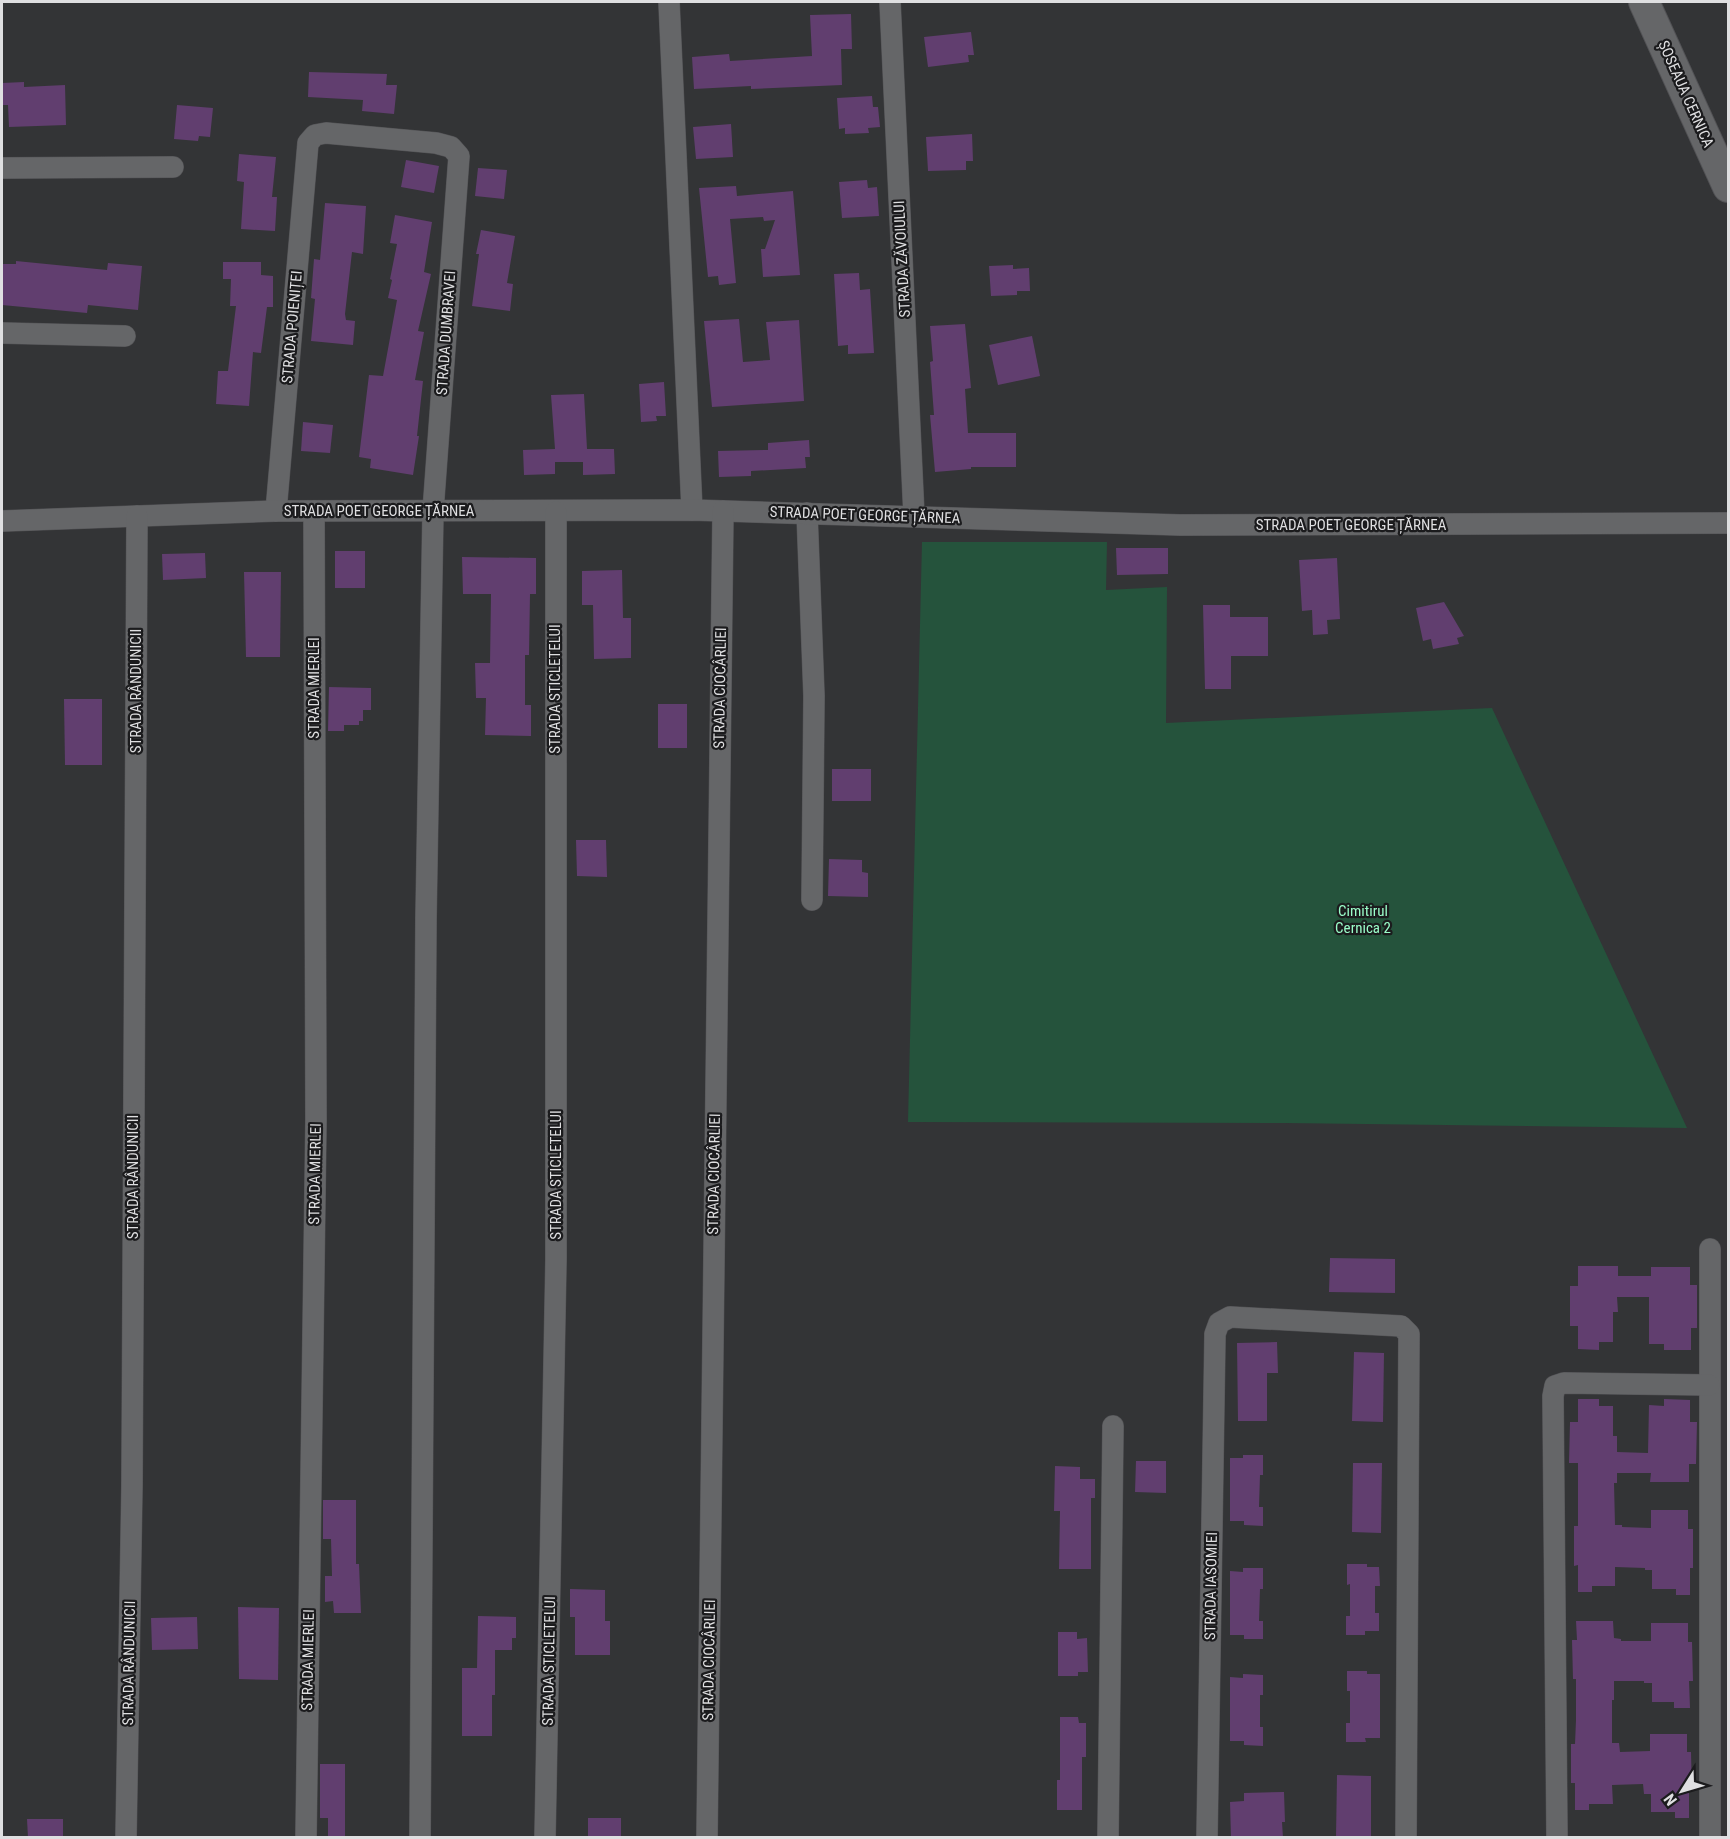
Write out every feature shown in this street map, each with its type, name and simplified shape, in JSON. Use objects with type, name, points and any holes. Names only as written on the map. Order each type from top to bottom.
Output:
[{"type":"main road","name":"ȘOSEAUA CERNICA","points":[[1644,2],[1728,187]]},
{"type":"street","points":[[669,2],[692,510]]},
{"type":"street","name":"STRADA ZĂVOIULUI","points":[[890,2],[914,516]]},
{"type":"street","name":"STRADA POIENIȚEI","points":[[276,512],[308,143],[315,135],[326,133],[436,143],[451,147],[459,156]]},
{"type":"street","name":"STRADA DUMBRAVEI","points":[[420,1838],[426,930],[433,511],[459,156]]},
{"type":"street","points":[[2,168],[173,167]]},
{"type":"street","points":[[2,333],[125,336]]},
{"type":"street","name":"STRADA POET GEORGE ȚĂRNEA","points":[[2,521],[314,511],[692,510],[1180,525],[1728,523]]},
{"type":"street","name":"STRADA MIERLEI","points":[[306,1838],[315,1119],[314,511]]},
{"type":"street","name":"STRADA CIOCÂRLIEI","points":[[707,1838],[723,511]]},
{"type":"street","name":"STRADA STICLETELUI","points":[[545,1838],[556,1259],[556,512]]},
{"type":"street","points":[[807,513],[814,696],[812,900]]},
{"type":"street","name":"STRADA RÂNDUNICII","points":[[126,1838],[132,1484],[137,516]]},
{"type":"street","points":[[1710,1249],[1710,1838]]},
{"type":"street","name":"STRADA IASOMIEI","points":[[1207,1838],[1215,1334],[1219,1323],[1230,1317],[1401,1326],[1409,1334],[1406,1838]]},
{"type":"street","points":[[1557,1838],[1553,1408],[1555,1386],[1564,1383],[1709,1385]]},
{"type":"street","points":[[1108,1838],[1113,1426]]},
{"type":"green space","name":"Cimitirul Cernica 2","points":[[922,542],[1107,542],[1106,590],[1167,587],[1166,723],[1492,708],[1687,1128],[1285,1123],[908,1122]]},
{"type":"building","points":[[851,14],[852,49],[841,49],[842,85],[694,89],[692,57],[729,54],[730,61],[812,56],[810,15]]},
{"type":"building","points":[[971,32],[974,55],[968,55],[969,62],[928,67],[924,37]]},
{"type":"building","points":[[309,72],[387,74],[386,85],[397,85],[394,114],[362,111],[363,100],[308,97]]},
{"type":"building","points":[[24,82],[24,87],[65,85],[66,125],[9,127],[8,105],[2,105],[2,83]]},
{"type":"building","points":[[872,96],[873,107],[878,107],[880,127],[868,128],[869,133],[845,134],[845,128],[839,129],[837,98]]},
{"type":"building","points":[[177,105],[213,108],[210,137],[199,136],[198,141],[174,139]]},
{"type":"building","points":[[731,124],[733,157],[696,159],[693,127]]},
{"type":"building","points":[[972,134],[973,161],[966,161],[966,170],[928,171],[926,137]]},
{"type":"building","points":[[239,154],[276,157],[272,197],[277,197],[275,231],[241,229],[244,182],[237,181]]},
{"type":"building","points":[[406,160],[439,166],[434,193],[401,187]]},
{"type":"building","points":[[478,168],[507,170],[504,199],[475,196]]},
{"type":"building","points":[[867,180],[868,188],[877,187],[879,216],[842,218],[839,182]]},
{"type":"building","points":[[736,186],[737,196],[793,191],[800,275],[763,277],[761,249],[765,249],[775,220],[764,221],[763,217],[730,219],[736,283],[719,285],[718,276],[708,277],[699,188]]},
{"type":"building","points":[[325,203],[366,206],[363,254],[352,252],[345,314],[346,320],[355,321],[353,345],[311,341],[315,299],[311,298],[314,259],[320,260]]},
{"type":"building","points":[[395,215],[432,222],[424,272],[431,274],[418,331],[424,332],[415,380],[423,381],[417,436],[419,436],[413,475],[370,468],[371,459],[359,457],[369,375],[383,376],[397,300],[388,298],[397,244],[390,243]]},
{"type":"building","points":[[481,230],[515,236],[507,283],[513,284],[510,311],[472,306],[479,254],[476,254]]},
{"type":"building","points":[[16,261],[107,270],[108,263],[142,266],[138,310],[88,305],[87,313],[2,305],[2,264],[16,264]]},
{"type":"building","points":[[223,262],[261,262],[261,275],[273,276],[273,307],[267,307],[261,353],[253,352],[249,406],[216,404],[218,371],[228,371],[236,306],[230,306],[231,279],[223,279]]},
{"type":"building","points":[[1013,265],[1013,269],[1029,268],[1030,291],[1017,291],[1017,295],[991,296],[989,266]]},
{"type":"building","points":[[859,273],[860,290],[870,289],[874,353],[848,354],[848,345],[838,346],[834,274]]},
{"type":"building","points":[[739,319],[743,362],[770,360],[766,322],[799,320],[804,401],[712,407],[704,321]]},
{"type":"building","points":[[965,324],[971,388],[965,389],[968,433],[1016,433],[1016,467],[971,467],[971,469],[935,472],[930,415],[934,415],[930,326]]},
{"type":"building","points":[[1032,336],[1040,376],[998,385],[989,345]]},
{"type":"building","points":[[664,382],[666,416],[656,416],[657,421],[641,422],[639,384]]},
{"type":"building","points":[[584,394],[587,449],[614,449],[615,474],[583,475],[583,462],[555,462],[555,474],[524,475],[523,450],[555,449],[551,395]]},
{"type":"building","points":[[303,422],[333,425],[330,453],[301,451]]},
{"type":"building","points":[[809,440],[810,457],[805,457],[806,468],[751,471],[751,476],[719,477],[718,451],[768,450],[768,443]]},
{"type":"building","points":[[1116,548],[1168,548],[1168,574],[1117,575]]},
{"type":"building","points":[[335,551],[365,551],[365,588],[335,588]]},
{"type":"building","points":[[205,553],[206,578],[163,580],[162,554]]},
{"type":"building","points":[[462,557],[536,558],[536,594],[530,594],[529,655],[525,655],[525,705],[531,705],[531,736],[485,735],[486,698],[476,698],[475,663],[490,663],[491,594],[463,594]]},
{"type":"building","points":[[1337,558],[1340,619],[1327,620],[1328,634],[1313,635],[1312,610],[1302,611],[1299,560]]},
{"type":"building","points":[[622,570],[623,618],[631,618],[631,658],[594,659],[593,605],[582,605],[582,571]]},
{"type":"building","points":[[244,572],[281,572],[280,657],[246,657]]},
{"type":"building","points":[[1444,602],[1464,636],[1457,638],[1459,644],[1433,649],[1431,639],[1423,641],[1416,608]]},
{"type":"building","points":[[1203,605],[1230,605],[1230,617],[1268,617],[1268,656],[1231,656],[1231,689],[1205,689]]},
{"type":"building","points":[[329,687],[371,688],[371,710],[363,710],[363,721],[359,721],[359,725],[344,725],[344,731],[328,731]]},
{"type":"building","points":[[64,699],[102,699],[102,765],[65,765]]},
{"type":"building","points":[[658,704],[687,704],[687,748],[658,748]]},
{"type":"building","points":[[832,769],[871,769],[871,801],[832,801]]},
{"type":"building","points":[[576,840],[606,840],[607,877],[577,876]]},
{"type":"building","points":[[829,859],[862,860],[862,872],[868,873],[868,897],[828,896]]},
{"type":"building","points":[[1330,1258],[1395,1259],[1395,1293],[1329,1292]]},
{"type":"building","points":[[1578,1266],[1618,1266],[1618,1276],[1651,1276],[1651,1267],[1690,1267],[1690,1285],[1697,1285],[1697,1328],[1691,1328],[1691,1350],[1664,1350],[1664,1344],[1649,1344],[1649,1297],[1617,1297],[1618,1312],[1613,1312],[1613,1342],[1599,1342],[1599,1350],[1578,1349],[1578,1326],[1570,1326],[1570,1286],[1578,1286]]},
{"type":"building","points":[[1277,1342],[1278,1373],[1267,1373],[1267,1421],[1238,1421],[1237,1343]]},
{"type":"building","points":[[1354,1352],[1384,1353],[1383,1422],[1352,1421]]},
{"type":"building","points":[[1578,1399],[1599,1399],[1599,1406],[1613,1406],[1613,1436],[1617,1436],[1617,1452],[1648,1453],[1649,1405],[1664,1406],[1664,1399],[1690,1400],[1690,1422],[1697,1422],[1696,1464],[1689,1464],[1689,1482],[1650,1482],[1651,1473],[1617,1473],[1617,1483],[1614,1483],[1615,1525],[1651,1528],[1651,1510],[1688,1510],[1688,1529],[1693,1529],[1690,1595],[1676,1595],[1676,1589],[1652,1589],[1652,1570],[1615,1567],[1615,1586],[1592,1586],[1592,1592],[1578,1592],[1578,1565],[1574,1566],[1574,1526],[1578,1526],[1578,1463],[1569,1463],[1570,1422],[1578,1422]]},
{"type":"building","points":[[1243,1455],[1263,1455],[1259,1507],[1263,1507],[1263,1526],[1244,1525],[1244,1521],[1230,1521],[1230,1458],[1243,1458]]},
{"type":"building","points":[[1136,1461],[1166,1461],[1166,1493],[1135,1492]]},
{"type":"building","points":[[1353,1463],[1382,1463],[1381,1533],[1352,1532]]},
{"type":"building","points":[[1055,1466],[1080,1467],[1080,1479],[1095,1479],[1095,1498],[1091,1498],[1091,1569],[1059,1569],[1060,1511],[1054,1511]]},
{"type":"building","points":[[323,1500],[356,1500],[356,1564],[359,1564],[361,1613],[334,1613],[333,1601],[325,1602],[325,1576],[332,1576],[331,1539],[323,1539]]},
{"type":"building","points":[[1347,1564],[1367,1564],[1367,1567],[1379,1567],[1380,1586],[1375,1586],[1375,1613],[1379,1613],[1379,1631],[1365,1631],[1365,1635],[1346,1635],[1346,1616],[1350,1616],[1350,1584],[1347,1585]]},
{"type":"building","points":[[1243,1568],[1263,1568],[1259,1621],[1263,1621],[1263,1639],[1244,1639],[1244,1635],[1230,1635],[1230,1571],[1243,1572]]},
{"type":"building","points":[[570,1589],[605,1590],[605,1621],[610,1621],[610,1655],[575,1655],[575,1617],[570,1617]]},
{"type":"building","points":[[238,1607],[279,1608],[278,1680],[239,1679]]},
{"type":"building","points":[[478,1616],[516,1617],[516,1638],[512,1638],[512,1650],[495,1650],[492,1736],[462,1736],[462,1668],[477,1668]]},
{"type":"building","points":[[197,1617],[198,1649],[152,1650],[151,1618]]},
{"type":"building","points":[[1576,1621],[1613,1621],[1614,1638],[1621,1639],[1621,1641],[1651,1641],[1651,1623],[1688,1623],[1688,1642],[1692,1642],[1693,1681],[1689,1681],[1690,1708],[1674,1708],[1674,1702],[1652,1702],[1652,1683],[1614,1681],[1612,1743],[1619,1743],[1620,1752],[1650,1751],[1650,1734],[1687,1734],[1687,1752],[1691,1752],[1692,1791],[1689,1792],[1689,1818],[1675,1818],[1675,1812],[1651,1812],[1651,1794],[1644,1794],[1643,1784],[1612,1785],[1613,1804],[1589,1804],[1589,1810],[1575,1810],[1575,1783],[1571,1783],[1571,1744],[1575,1744],[1576,1720],[1576,1679],[1573,1679],[1572,1640],[1577,1640]]},
{"type":"building","points":[[1058,1632],[1077,1632],[1077,1639],[1087,1638],[1088,1672],[1078,1672],[1078,1676],[1058,1676]]},
{"type":"building","points":[[1347,1671],[1367,1671],[1367,1674],[1380,1674],[1380,1738],[1365,1738],[1366,1742],[1346,1742],[1346,1723],[1350,1723],[1350,1691],[1347,1691]]},
{"type":"building","points":[[1243,1674],[1263,1675],[1263,1695],[1260,1695],[1260,1727],[1263,1727],[1263,1746],[1244,1745],[1244,1741],[1230,1741],[1230,1677],[1243,1678]]},
{"type":"building","points":[[1060,1717],[1078,1717],[1079,1723],[1086,1723],[1086,1757],[1082,1757],[1082,1810],[1057,1810],[1057,1780],[1060,1780]]},
{"type":"building","points":[[320,1764],[345,1764],[345,1838],[328,1838],[328,1818],[320,1818]]},
{"type":"building","points":[[1337,1775],[1371,1776],[1371,1838],[1336,1838]]},
{"type":"building","points":[[1284,1792],[1283,1838],[1231,1838],[1230,1802],[1244,1801],[1244,1793]]},
{"type":"building","points":[[588,1818],[621,1818],[621,1838],[588,1838]]},
{"type":"building","points":[[27,1819],[63,1819],[63,1838],[28,1838]]}]
